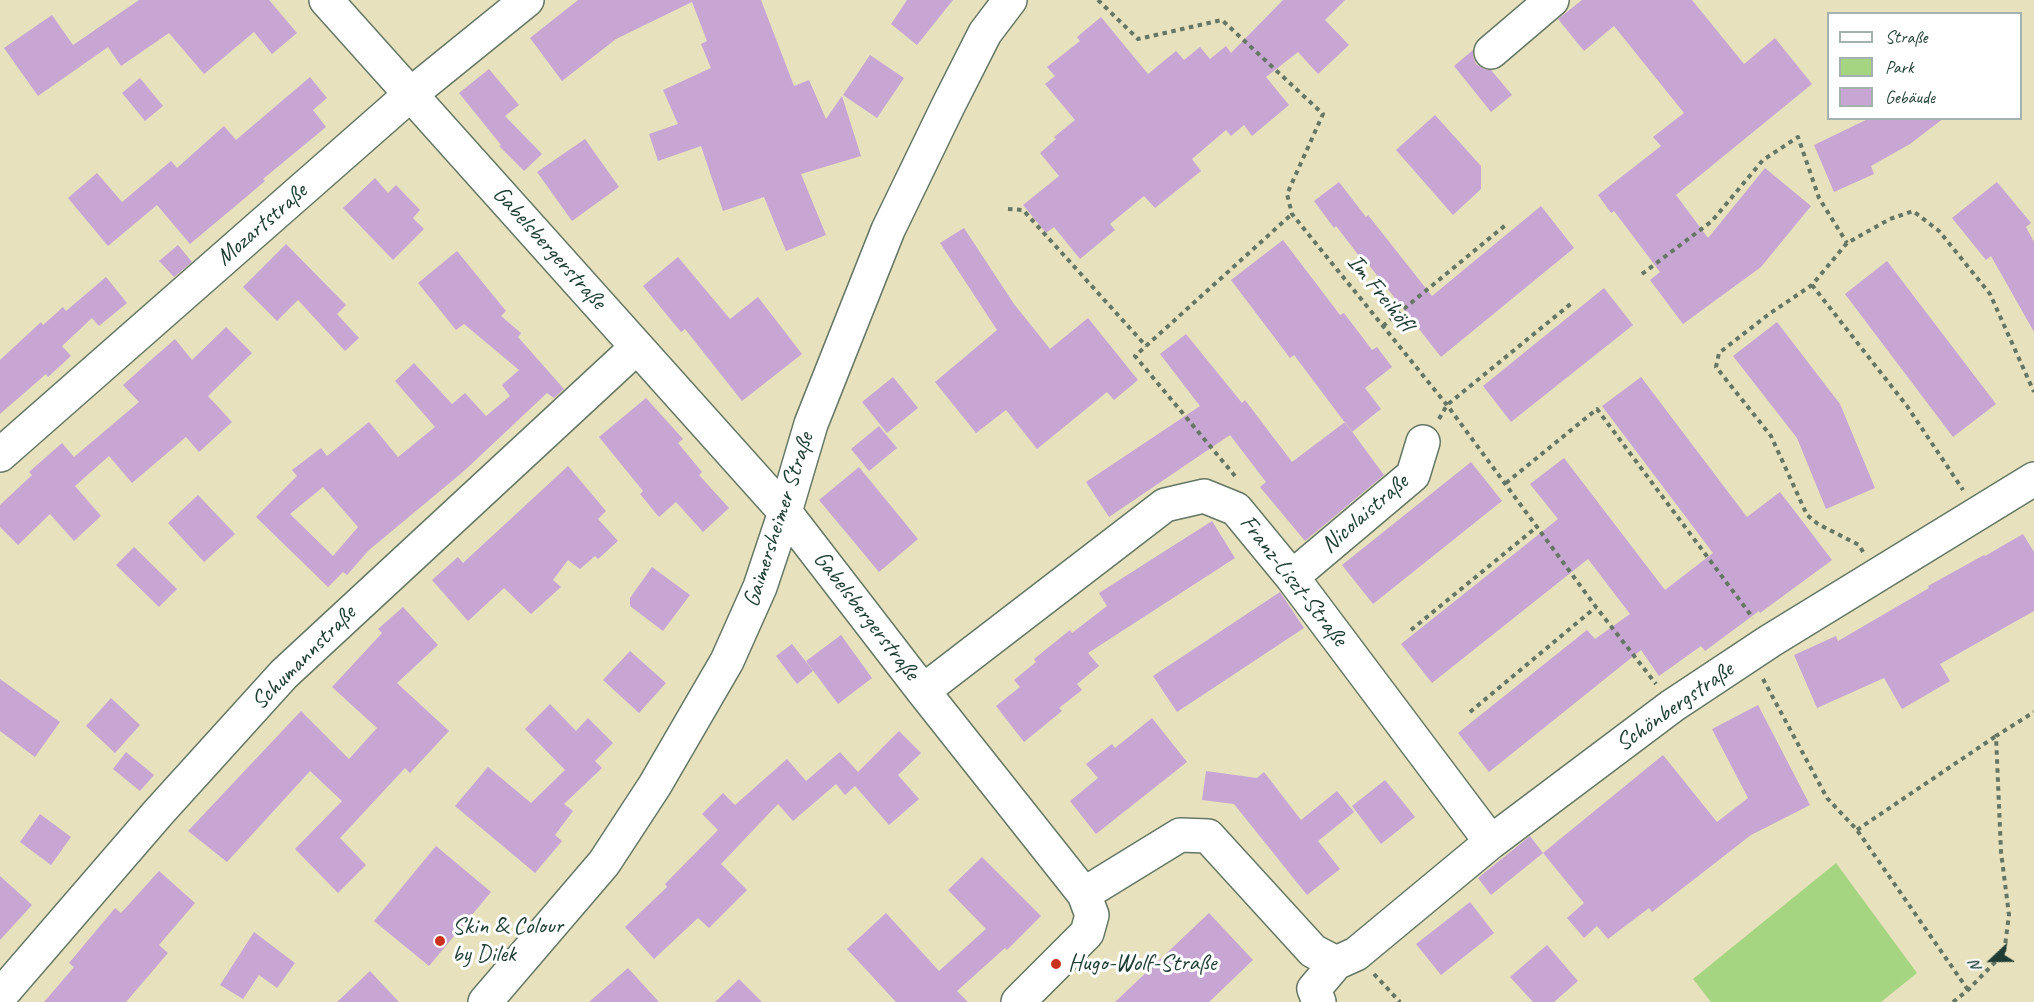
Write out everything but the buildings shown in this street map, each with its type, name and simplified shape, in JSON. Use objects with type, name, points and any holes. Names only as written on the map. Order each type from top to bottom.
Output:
[{"type":"street","name":"Gabelsbergerstraße","points":[[326,0],[785,512],[1084,894]]},
{"type":"street","name":"Mozartstraße","points":[[0,455],[411,94],[527,0]]},
{"type":"street","name":"Gaimersheimer Straße","points":[[484,1002],[604,863],[655,785],[727,661],[760,587],[811,424],[888,230],[986,33],[1010,0]]},
{"type":"street","points":[[1491,52],[1552,0]]},
{"type":"street","name":"Schumannstraße","points":[[0,996],[158,813],[284,674],[637,347]]},
{"type":"street","name":"Nicolaistraße","points":[[1292,577],[1413,475],[1423,442]]},
{"type":"street","name":"Schönbergstraße","points":[[1319,1002],[1314,989],[1346,958],[1491,842],[1672,706],[1760,647],[2034,479]]},
{"type":"street","name":"Franz-Liszt-Straße","points":[[923,691],[1165,505],[1204,496],[1236,509],[1292,577],[1491,842]]},
{"type":"street","points":[[1018,1002],[1087,933],[1092,915],[1084,894],[1180,835],[1208,836],[1313,951],[1346,958]]},
{"type":"path","points":[[1098,0],[1138,39],[1222,20],[1323,114],[1287,194],[1292,214],[1135,356],[1244,486],[1236,509]]},
{"type":"path","points":[[1642,274],[1712,221],[1763,160],[1798,137],[1819,198],[1848,243]]},
{"type":"path","points":[[1008,209],[1023,210],[1146,346]]},
{"type":"path","points":[[1878,575],[1859,545],[1818,524],[1807,515],[1771,436],[1716,367],[1719,353],[1769,314],[1812,285],[1848,243],[1890,219],[1913,211],[1939,231],[1990,294],[2034,392]]},
{"type":"path","name":"Im Freihöfl","points":[[1292,214],[1448,405],[1596,607],[1672,706]]},
{"type":"path","points":[[1383,326],[1508,223]]},
{"type":"path","points":[[1812,285],[1907,406],[1979,514]]},
{"type":"path","points":[[1423,442],[1448,405],[1574,302]]},
{"type":"path","points":[[1506,483],[1597,409],[1760,647],[1827,798],[1857,830],[1968,990]]},
{"type":"path","points":[[1411,630],[1538,526]]},
{"type":"path","points":[[1470,712],[1596,607]]},
{"type":"path","points":[[1857,830],[2034,712]]},
{"type":"path","points":[[1953,1002],[2004,953],[2009,915],[2001,852],[1996,736]]},
{"type":"path","points":[[1346,958],[1400,1002]]},
{"type":"green space","points":[[1836,863],[1917,973],[1881,1002],[1711,1002],[1693,979]]},
{"type":"place","name":"Skin & Colour by Dilek","points":[[440,941]]},
{"type":"place","name":"Hugo-Wolf-Straße","points":[[1056,964]]}]
